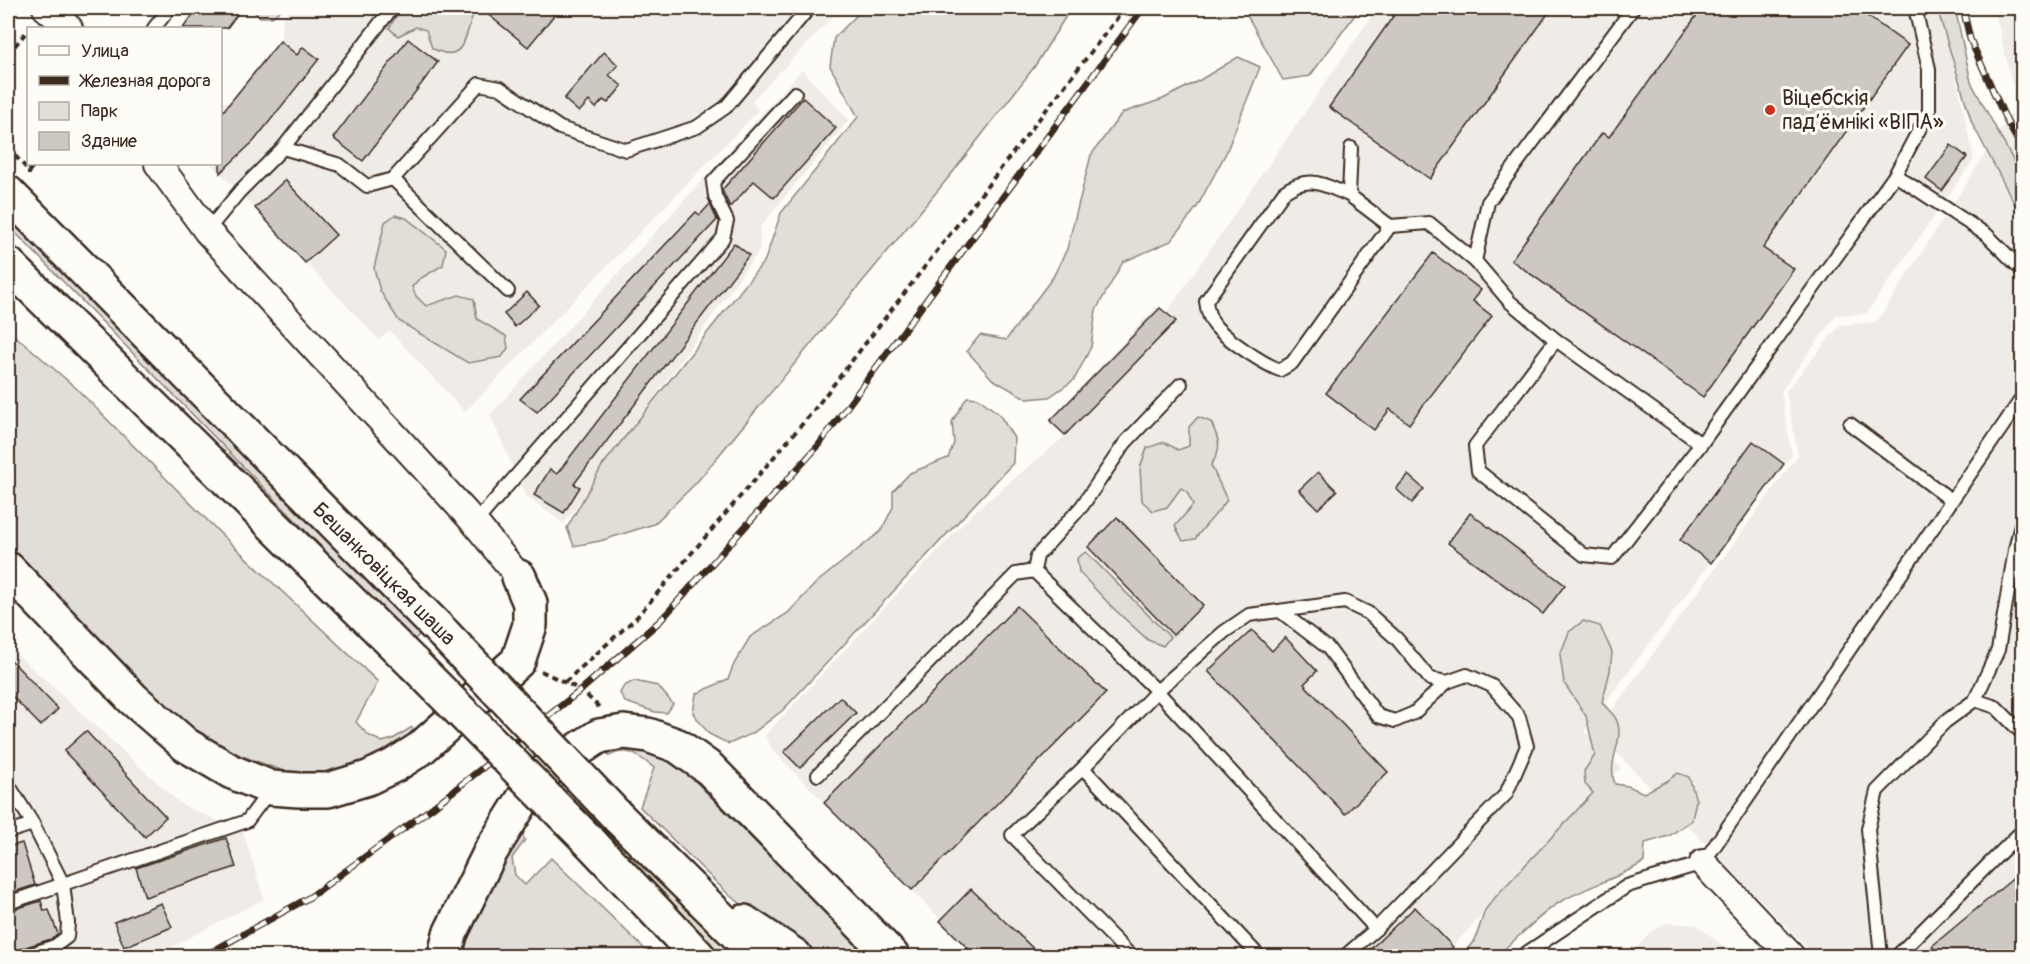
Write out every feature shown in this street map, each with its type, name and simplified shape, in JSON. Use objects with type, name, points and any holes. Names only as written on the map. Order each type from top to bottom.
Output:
[{"type":"main road","name":"Бешанковіцкая шаша","points":[[18,182],[618,817],[759,957]]},
{"type":"main road","name":"Бешанковіцкая шаша","points":[[8,264],[414,664],[591,843],[698,957]]},
{"type":"main road","points":[[8,569],[133,699],[186,745],[232,772],[271,788],[299,790],[328,790],[368,778],[395,765],[420,749],[518,661],[530,625],[530,603],[519,577]]},
{"type":"main road","points":[[445,957],[450,934],[491,850],[537,777],[599,736],[624,732],[648,735],[678,746],[710,769],[892,957]]},
{"type":"main road","points":[[687,883],[795,957]]},
{"type":"street","points":[[46,8],[68,27]]},
{"type":"street","points":[[159,165],[207,231],[475,523],[519,577]]},
{"type":"street","points":[[1703,863],[1791,957]]},
{"type":"lane","points":[[155,27],[170,8]]},
{"type":"lane","points":[[207,231],[240,191],[283,148],[392,8]]},
{"type":"lane","points":[[283,148],[340,165],[367,186],[393,179],[479,84],[500,87],[560,128],[626,150],[697,127],[726,106],[809,8]]},
{"type":"lane","points":[[1474,261],[1488,202],[1633,8]]},
{"type":"lane","points":[[1556,340],[1475,446],[1478,471],[1584,555],[1612,558],[1701,444],[1895,175],[1929,111],[1929,69],[1915,8]]},
{"type":"lane","points":[[475,523],[723,238],[727,221],[715,196],[713,182],[795,93]]},
{"type":"lane","points":[[1349,195],[1351,148]]},
{"type":"lane","points":[[1895,175],[1987,234],[2022,270]]},
{"type":"lane","points":[[393,179],[508,291]]},
{"type":"lane","points":[[1390,226],[1292,363],[1280,370],[1266,364],[1216,327],[1207,313],[1206,301],[1284,192],[1294,185],[1316,182],[1349,195],[1390,226],[1429,223],[1474,261],[1509,302],[1556,340],[1701,444]]},
{"type":"lane","points":[[1034,571],[1037,556],[1082,506],[1125,443],[1181,384]]},
{"type":"lane","points":[[1522,957],[1627,886],[1703,863],[2022,398]]},
{"type":"lane","points":[[1850,424],[1951,500]]},
{"type":"lane","points":[[1881,957],[1868,829],[1877,791],[1945,722],[1975,700],[1998,650],[2022,520]]},
{"type":"lane","points":[[1034,571],[1157,692],[1376,928]]},
{"type":"lane","points":[[818,775],[1016,574],[1034,571]]},
{"type":"lane","points":[[1131,957],[1012,835],[1083,768],[1157,692],[1224,632],[1249,615],[1345,602],[1368,613],[1396,639],[1430,679],[1448,682]]},
{"type":"lane","points":[[1280,611],[1328,648],[1378,716],[1395,721],[1414,713],[1448,682],[1467,675],[1492,686],[1519,717],[1527,746],[1506,794],[1345,957]]},
{"type":"lane","points":[[1975,700],[1996,707],[2022,733]]},
{"type":"lane","points":[[1083,768],[1259,957]]},
{"type":"lane","points":[[8,784],[33,824],[63,884],[68,923],[67,937],[55,946],[26,957]]},
{"type":"lane","points":[[8,903],[247,821],[271,788]]},
{"type":"lane","points":[[8,832],[33,824]]},
{"type":"lane","points":[[1897,957],[2018,836]]},
{"type":"path","points":[[565,682],[636,618],[810,415],[1125,8]]},
{"type":"path","points":[[8,54],[27,31]]},
{"type":"path","points":[[18,182],[34,165]]},
{"type":"path","points":[[518,661],[581,690],[624,732]]},
{"type":"shaded area","points":[[291,8],[841,8],[752,101],[758,111],[465,412],[390,331],[379,340],[213,165],[222,165],[222,101],[230,104],[280,41],[283,17]]},
{"type":"shaded area","points":[[1377,8],[1941,8],[1974,159],[1866,314],[1836,315],[1781,391],[1792,456],[1584,731],[1621,768],[1443,956],[977,956],[772,750],[765,735],[973,513],[1065,436],[1050,421],[1156,307],[1167,312]]},
{"type":"shaded area","points":[[1994,8],[2022,8],[2022,956],[1815,956],[1596,732],[1798,455],[1786,391],[1840,325],[1877,322],[2017,104]]},
{"type":"shaded area","points":[[802,70],[849,120],[760,227],[760,249],[564,524],[525,495],[490,415]]},
{"type":"shaded area","points":[[8,646],[182,805],[243,831],[264,899],[154,956],[8,956]]},
{"type":"shaded area","points":[[1666,923],[1697,925],[1735,956],[1630,956],[1650,932]]},
{"type":"green space","points":[[251,8],[283,8],[272,17],[260,17]]},
{"type":"green space","points":[[401,8],[476,8],[467,35],[459,49],[453,53],[444,53],[432,48],[426,30],[416,27],[398,36],[389,28]]},
{"type":"green space","points":[[864,8],[1071,8],[1035,66],[953,172],[696,483],[654,524],[600,541],[574,546],[567,528],[602,466],[765,260],[781,213],[858,117],[830,66],[834,38]]},
{"type":"green space","points":[[1243,8],[1360,8],[1310,76],[1283,80]]},
{"type":"green space","points":[[1937,8],[1955,8],[1971,82],[2022,177],[2022,218],[1972,123]]},
{"type":"green space","points":[[1238,57],[1260,67],[1226,153],[1197,207],[1171,241],[1123,262],[1096,310],[1091,347],[1074,380],[1049,397],[1027,399],[992,379],[967,351],[980,335],[1006,340],[1053,277],[1067,249],[1091,155],[1122,113],[1163,99]]},
{"type":"green space","points":[[395,215],[406,218],[446,249],[443,265],[418,280],[412,287],[416,296],[426,306],[459,295],[474,299],[477,319],[506,336],[508,348],[502,357],[468,363],[399,321],[380,291],[374,268],[385,222]]},
{"type":"green space","points":[[16,216],[423,631],[413,641],[8,225]]},
{"type":"green space","points":[[8,332],[23,342],[76,388],[222,535],[378,682],[356,722],[368,735],[382,742],[393,739],[412,727],[417,734],[357,769],[316,776],[292,774],[225,750],[168,712],[91,636],[8,548]]},
{"type":"green space","points":[[967,397],[978,398],[999,414],[1014,438],[1013,463],[783,710],[753,733],[729,744],[709,734],[693,713],[696,694],[728,679],[750,637],[788,613],[816,583],[881,531],[893,507],[893,491],[910,473],[948,458],[954,443],[952,422]]},
{"type":"green space","points":[[1198,417],[1211,422],[1216,434],[1218,449],[1211,465],[1227,500],[1195,539],[1183,541],[1175,526],[1193,505],[1187,492],[1181,488],[1167,507],[1153,511],[1142,501],[1140,468],[1147,448],[1164,442],[1178,450],[1189,446],[1189,427]]},
{"type":"green space","points":[[1086,552],[1170,637],[1163,646],[1148,640],[1079,572],[1077,558]]},
{"type":"green space","points":[[1583,621],[1600,626],[1612,652],[1602,702],[1616,719],[1619,729],[1613,767],[1615,784],[1628,786],[1644,793],[1678,773],[1689,777],[1696,800],[1692,820],[1669,836],[1645,843],[1644,862],[1552,907],[1496,956],[1461,956],[1475,940],[1485,910],[1593,793],[1585,784],[1584,771],[1595,755],[1586,716],[1564,683],[1560,655],[1569,632]]},
{"type":"green space","points":[[634,681],[658,686],[673,704],[667,713],[655,712],[625,702],[620,693],[624,686]]},
{"type":"green space","points":[[627,744],[677,763],[870,956],[811,956],[729,895],[640,807],[654,768],[628,752],[609,756],[603,748]]},
{"type":"green space","points":[[521,832],[525,840],[512,858],[515,875],[525,885],[551,858],[652,956],[462,956],[499,853]]},
{"type":"green space","points":[[635,849],[738,956],[720,956],[624,858]]},
{"type":"building","points":[[198,8],[242,8],[227,28],[184,27]]},
{"type":"building","points":[[480,8],[560,8],[528,47]]},
{"type":"building","points":[[1399,8],[1552,8],[1430,179],[1329,107]]},
{"type":"building","points":[[1702,8],[1856,8],[1908,45],[1763,248],[1794,269],[1703,397],[1511,260],[1602,133],[1609,137]]},
{"type":"building","points":[[408,39],[438,62],[363,161],[333,138]]},
{"type":"building","points":[[280,41],[297,55],[303,47],[319,59],[254,141],[220,173],[222,113]]},
{"type":"building","points":[[604,52],[618,65],[609,75],[622,86],[608,103],[603,100],[596,108],[589,101],[579,112],[564,99]]},
{"type":"building","points":[[803,98],[836,128],[774,198],[754,181],[730,207],[722,190]]},
{"type":"building","points":[[1951,145],[1967,157],[1942,191],[1926,179]]},
{"type":"building","points":[[285,180],[336,235],[305,263],[255,208]]},
{"type":"building","points":[[710,204],[717,220],[537,412],[520,399],[696,212],[700,215]]},
{"type":"building","points":[[734,243],[749,255],[574,484],[580,487],[564,513],[534,495],[550,469],[557,474]]},
{"type":"building","points":[[1433,253],[1481,290],[1473,301],[1492,316],[1409,424],[1390,409],[1374,430],[1326,393]]},
{"type":"building","points":[[527,292],[539,305],[515,327],[504,314]]},
{"type":"building","points":[[1160,308],[1176,321],[1065,435],[1050,421]]},
{"type":"building","points":[[1753,441],[1784,464],[1711,563],[1680,540]]},
{"type":"building","points":[[1318,472],[1337,491],[1318,509],[1299,490]]},
{"type":"building","points":[[1408,475],[1424,489],[1412,503],[1396,489]]},
{"type":"building","points":[[1470,513],[1565,585],[1543,614],[1448,543]]},
{"type":"building","points":[[1117,517],[1203,605],[1173,635],[1088,547]]},
{"type":"building","points":[[1017,606],[1106,693],[912,890],[824,803]]},
{"type":"building","points":[[1252,630],[1272,651],[1285,637],[1317,671],[1304,684],[1388,772],[1345,814],[1208,671]]},
{"type":"building","points":[[8,657],[58,709],[41,726],[8,692]]},
{"type":"building","points":[[840,697],[856,713],[800,768],[784,752]]},
{"type":"building","points":[[86,731],[166,817],[145,837],[64,751]]},
{"type":"building","points":[[226,838],[236,867],[145,897],[136,868]]},
{"type":"building","points":[[22,843],[35,885],[8,894],[8,847]]},
{"type":"building","points":[[2022,871],[2022,957],[1941,957],[1932,946]]},
{"type":"building","points":[[971,889],[1042,957],[977,957],[940,921]]},
{"type":"building","points":[[41,901],[44,911],[49,910],[58,934],[51,939],[23,948],[19,951],[18,957],[8,957],[8,911]]},
{"type":"building","points":[[161,903],[172,927],[124,947],[114,922]]},
{"type":"building","points":[[1415,907],[1453,947],[1443,957],[1362,957]]},
{"type":"railway","points":[[204,956],[310,897],[433,807],[581,690],[661,620],[818,446],[1143,8]]},
{"type":"railway","points":[[1963,8],[1970,39],[2007,122],[2022,148]]},
{"type":"place","name":"Віцебскія падʼёмнікі «ВІПА»","points":[[1770,110]]}]
